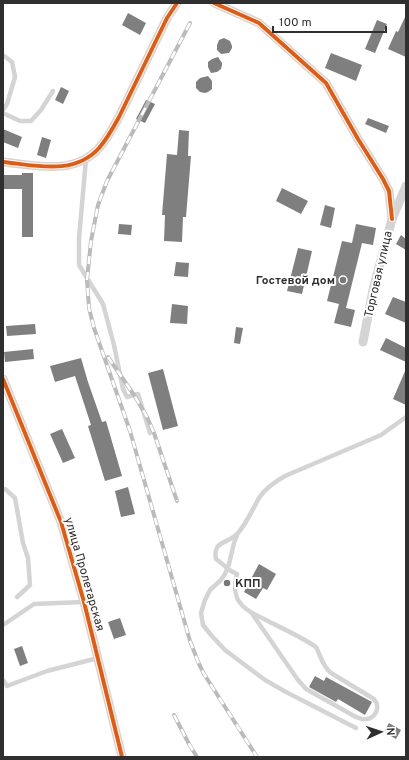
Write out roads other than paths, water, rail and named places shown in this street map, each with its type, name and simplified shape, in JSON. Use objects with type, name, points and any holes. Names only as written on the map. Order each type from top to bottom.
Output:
[{"type":"street","points":[[3,162],[59,167],[78,163],[86,159],[98,149],[110,133],[119,117],[168,18],[177,3]]},
{"type":"street","points":[[214,3],[259,23],[326,83],[389,191],[392,219]]},
{"type":"street","name":"Торговая улица","points":[[363,342],[373,290],[392,219],[406,186]]},
{"type":"street","name":"улица Пролетарская","points":[[3,379],[61,522],[84,602],[122,757]]},
{"type":"lane","points":[[3,55],[12,62],[15,77],[3,112],[20,121],[31,121],[42,110],[53,91]]},
{"type":"lane","points":[[86,159],[79,238],[79,265],[103,304],[114,345],[123,389],[127,397],[138,394],[150,433]]},
{"type":"lane","points":[[356,728],[272,684],[225,650],[211,636],[203,625],[201,613],[210,590],[221,580],[228,569],[237,535],[260,497],[272,484],[285,476],[381,435],[406,417]]},
{"type":"lane","points":[[3,490],[4,489],[15,498],[23,543],[28,558],[30,585],[17,597]]},
{"type":"lane","points":[[237,535],[220,544],[216,547],[215,551],[216,559],[237,574],[235,585],[237,598],[240,603],[251,612],[316,647],[326,669],[377,702],[378,707],[375,713],[368,719],[356,717],[306,688],[298,680],[251,612]]},
{"type":"lane","points":[[3,625],[34,604],[84,602]]},
{"type":"lane","points":[[3,680],[7,686],[47,671],[98,658]]},
{"type":"railway","points":[[190,23],[107,181],[98,205],[91,241],[87,280],[89,308],[94,328],[130,431],[190,641],[204,674],[257,757]]},
{"type":"railway","points":[[108,357],[147,417],[154,433],[177,501]]},
{"type":"railway","points":[[174,715],[197,757]]},
{"type":"place","name":"Гостевой дом","points":[[343,280]]},
{"type":"place","name":"КПП","points":[[227,583]]}]
